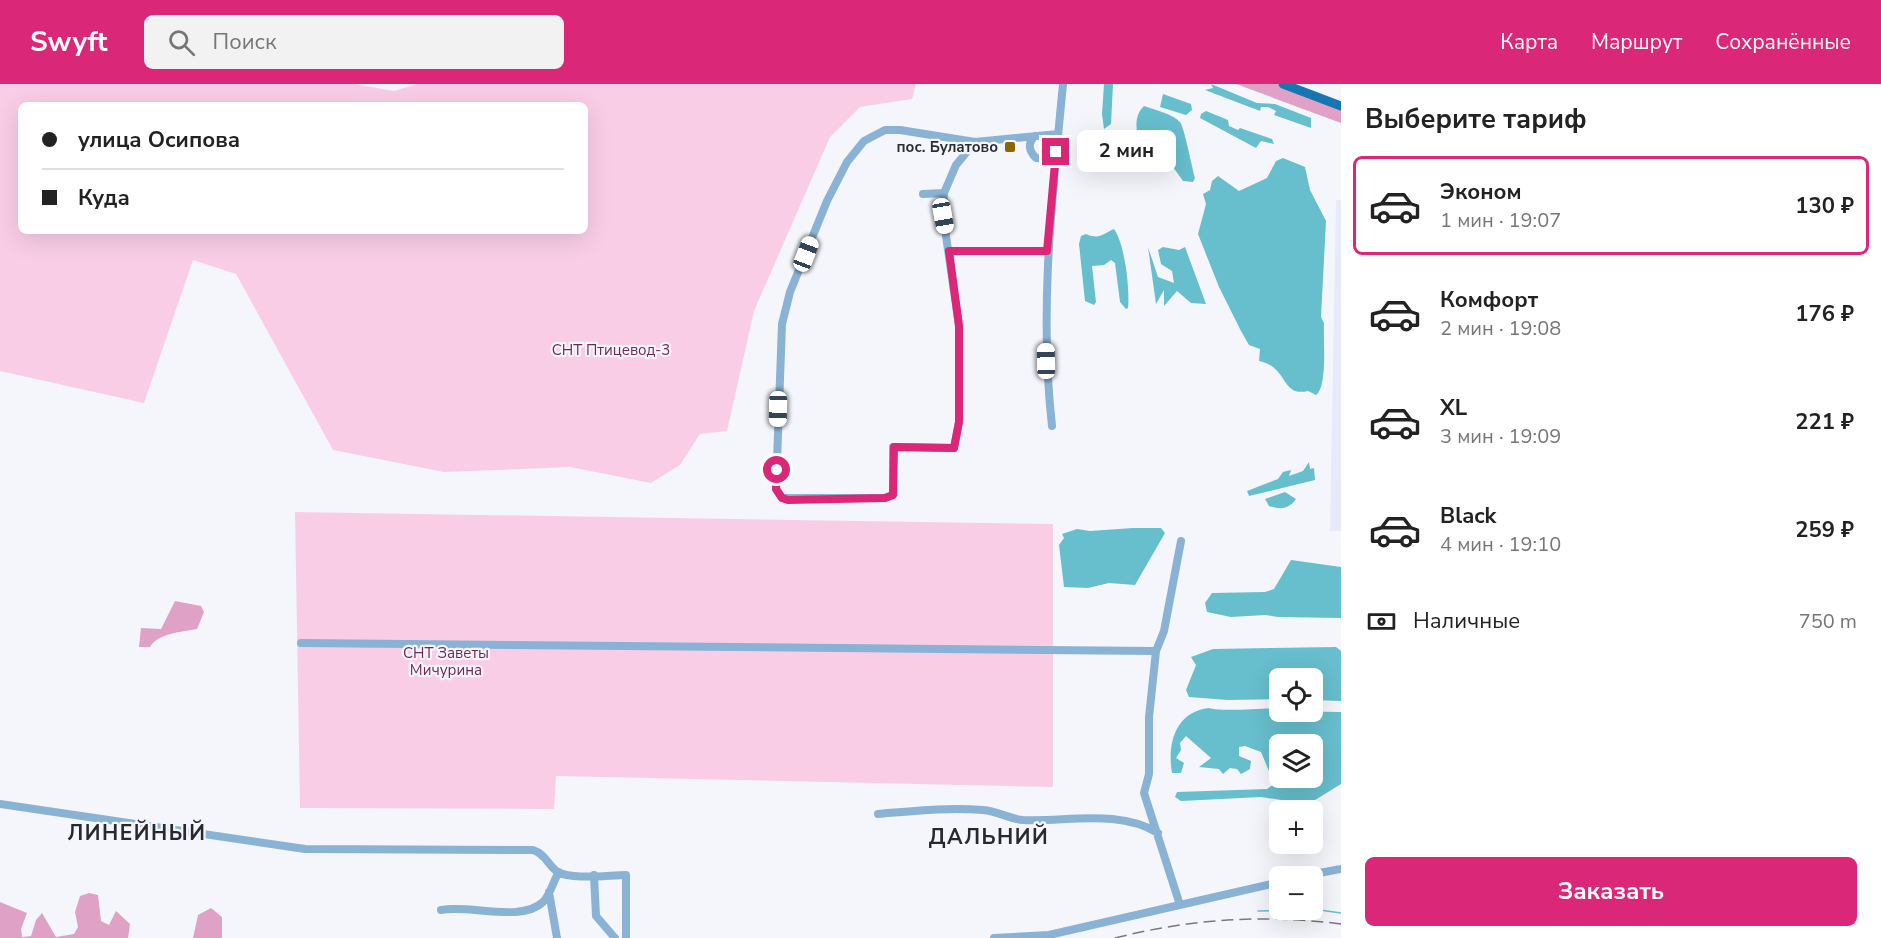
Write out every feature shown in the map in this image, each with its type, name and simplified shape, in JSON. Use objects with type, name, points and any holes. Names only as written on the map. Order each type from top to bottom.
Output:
[{"type":"main road","points":[[1283,84],[1341,106]]},
{"type":"street","points":[[1052,426],[1047,382],[1047,251],[1063,84]]},
{"type":"street","points":[[975,142],[956,165],[944,193],[943,216],[959,326],[959,422],[954,448],[894,447],[893,495],[885,498],[782,498],[776,489],[782,324],[790,292],[838,178],[864,141],[885,130],[900,130],[975,142],[1058,134]]},
{"type":"street","points":[[1035,136],[1029,146],[1030,153],[1036,158],[1050,159],[1056,152]]},
{"type":"street","points":[[923,194],[944,193]]},
{"type":"street","points":[[949,251],[1047,251]]},
{"type":"street","points":[[1180,905],[1143,793],[1149,774],[1149,717],[1156,651],[1164,631],[1181,542]]},
{"type":"street","points":[[301,643],[1156,651]]},
{"type":"street","points":[[0,804],[236,841],[336,851],[526,849],[540,852],[564,875],[626,875],[626,938]]},
{"type":"street","points":[[878,814],[960,808],[987,810],[1021,820],[1126,820],[1144,825],[1158,833]]},
{"type":"street","points":[[1323,872],[1341,868]]},
{"type":"street","points":[[441,910],[520,912],[533,909],[542,902],[559,872]]},
{"type":"street","points":[[594,875],[596,916],[615,938]]},
{"type":"street","points":[[994,938],[1049,935],[1269,885]]},
{"type":"street","points":[[549,892],[557,938]]},
{"type":"shaded area","points":[[1236,84],[1277,84],[1341,109],[1341,123]]},
{"type":"shaded area","points":[[1336,200],[1341,200],[1341,531],[1330,531]]},
{"type":"shaded area","points":[[175,601],[201,606],[204,612],[197,629],[164,636],[150,647],[139,647],[141,628],[161,629]]},
{"type":"shaded area","points":[[89,893],[98,895],[101,921],[109,925],[116,911],[130,924],[128,938],[0,938],[0,902],[27,913],[21,929],[22,937],[31,936],[36,920],[42,913],[56,937],[74,934],[78,927],[75,912],[80,896]]},
{"type":"shaded area","points":[[211,908],[222,917],[222,938],[193,938],[198,915]]},
{"type":"green space","name":"СНТ Птицевод-3","points":[[0,84],[355,84],[394,91],[417,84],[916,84],[912,99],[860,107],[830,137],[754,311],[727,431],[700,434],[680,465],[651,483],[570,467],[444,472],[333,450],[236,274],[193,260],[144,403],[0,371]]},
{"type":"green space","name":"СНТ Заветы Мичурина","points":[[295,512],[1053,524],[1053,787],[556,776],[554,809],[300,808]]},
{"type":"water","points":[[1104,84],[1113,84],[1111,124],[1104,129],[1102,114]]},
{"type":"water","points":[[1211,84],[1257,103],[1275,104],[1311,118],[1311,128],[1274,115],[1276,111],[1268,107],[1261,107],[1260,111],[1205,90],[1213,88]]},
{"type":"water","points":[[1163,94],[1191,104],[1192,110],[1186,115],[1160,107]]},
{"type":"water","points":[[1144,106],[1168,114],[1182,125],[1195,178],[1193,182],[1183,181],[1173,167],[1170,171],[1167,170],[1166,144],[1139,139],[1137,121]]},
{"type":"water","points":[[1206,111],[1228,120],[1229,126],[1238,130],[1240,128],[1272,139],[1274,144],[1261,141],[1256,148],[1200,118],[1201,114]]},
{"type":"water","points":[[1283,158],[1305,167],[1310,190],[1326,221],[1321,317],[1324,323],[1324,372],[1320,390],[1316,395],[1308,391],[1301,392],[1291,389],[1278,371],[1259,361],[1260,349],[1249,345],[1241,331],[1219,287],[1198,234],[1206,204],[1203,194],[1210,190],[1212,181],[1218,176],[1239,191],[1267,178],[1276,161]]},
{"type":"water","points":[[1114,229],[1121,245],[1126,267],[1128,308],[1126,309],[1120,302],[1115,263],[1111,260],[1104,265],[1092,266],[1096,302],[1094,305],[1085,301],[1079,244],[1081,236],[1086,234],[1098,236]]},
{"type":"water","points":[[1148,247],[1158,277],[1174,283],[1172,271],[1161,264],[1158,250],[1163,247],[1179,250],[1185,247],[1206,304],[1191,303],[1177,291],[1164,306],[1164,290],[1156,304]]},
{"type":"water","points":[[1309,462],[1310,469],[1314,468],[1315,480],[1249,496],[1247,491],[1278,479],[1283,472],[1291,470],[1289,476],[1303,471]]},
{"type":"water","points":[[1285,492],[1296,499],[1290,505],[1284,508],[1269,506],[1265,499]]},
{"type":"water","points":[[1161,528],[1165,533],[1135,585],[1109,583],[1088,588],[1064,587],[1059,545],[1064,538],[1062,534],[1077,529],[1090,531]]},
{"type":"water","points":[[1291,560],[1341,567],[1341,618],[1265,615],[1231,617],[1207,612],[1205,603],[1212,593],[1265,592],[1274,589]]},
{"type":"water","points":[[1336,647],[1341,651],[1341,701],[1323,700],[1323,668],[1269,668],[1269,699],[1228,700],[1189,697],[1186,690],[1196,665],[1191,657],[1213,649]]},
{"type":"water","points":[[1209,708],[1232,710],[1269,708],[1269,722],[1323,722],[1323,712],[1341,712],[1341,784],[1315,800],[1281,800],[1261,797],[1181,801],[1175,797],[1177,792],[1269,788],[1323,788],[1323,734],[1269,734],[1269,771],[1261,752],[1245,746],[1239,747],[1239,756],[1251,761],[1250,769],[1241,774],[1237,769],[1230,768],[1223,774],[1219,769],[1199,767],[1211,758],[1186,736],[1180,743],[1181,750],[1176,758],[1184,763],[1181,773],[1172,773],[1171,751],[1176,731],[1188,716]]},
{"type":"waterway","points":[[1258,911],[1320,910],[1341,913]]},
{"type":"railway","points":[[1115,938],[1171,926],[1227,920],[1284,919],[1341,924]]},
{"type":"place","name":"пос. Булатово","points":[[1010,147]]},
{"type":"district","name":"ЛИНЕЙНЫЙ","points":[[137,833]]},
{"type":"district","name":"ДАЛЬНИЙ","points":[[989,837]]},
{"type":"route","points":[[777,470],[776,489],[782,498],[788,500],[885,498],[893,495],[894,492],[891,451],[894,447],[951,450],[954,448],[959,422],[959,326],[956,288],[949,251],[1047,251],[1056,152]]}]
